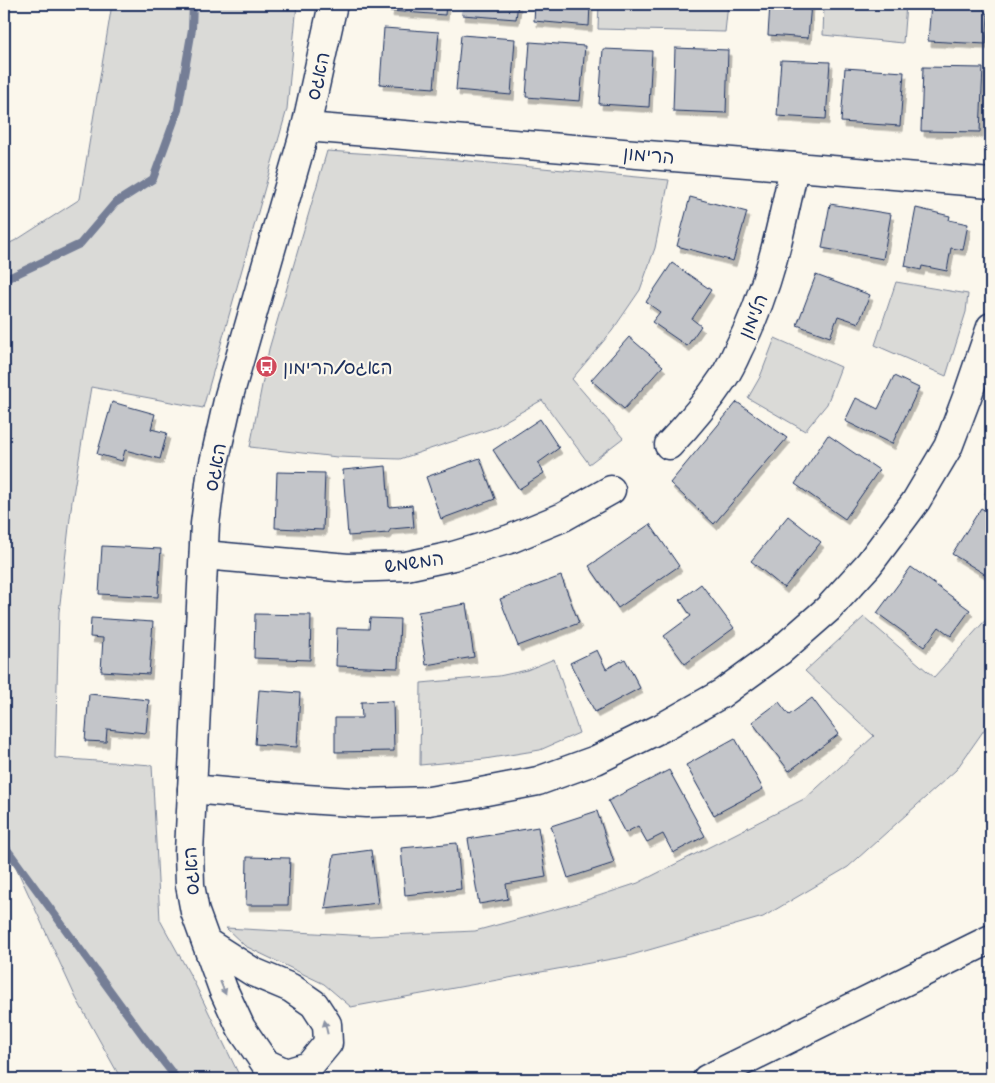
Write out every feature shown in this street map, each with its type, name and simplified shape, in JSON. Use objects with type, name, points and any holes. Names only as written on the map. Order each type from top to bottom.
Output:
[{"type":"street","name":"האגס","points":[[206,942],[253,972],[291,988],[314,1004],[327,1024],[328,1043],[309,1066],[286,1073],[264,1063],[241,1028],[223,989],[195,912],[190,885],[189,852],[204,555],[211,476],[229,396],[306,127],[333,4]]},
{"type":"street","name":"הרימון","points":[[306,127],[991,183]]},
{"type":"street","name":"הלימון","points":[[669,445],[692,420],[725,376],[750,326],[764,292],[774,256],[794,167]]},
{"type":"street","points":[[192,789],[366,803],[429,801],[476,793],[538,781],[596,760],[661,728],[721,694],[780,651],[828,609],[869,564],[916,502],[948,447],[991,327]]},
{"type":"street","name":"המשמש","points":[[204,555],[348,568],[406,566],[453,556],[510,539],[563,517],[611,490]]},
{"type":"street","points":[[707,1079],[991,940]]},
{"type":"shaded area","points":[[112,4],[297,4],[287,109],[203,408],[91,387],[72,501],[59,612],[55,758],[152,765],[160,920],[194,982],[241,1079],[121,1079],[76,998],[4,841],[4,246],[80,199]]},
{"type":"shaded area","points":[[599,4],[728,4],[725,32],[598,29]]},
{"type":"shaded area","points":[[824,4],[906,4],[903,43],[823,35]]},
{"type":"shaded area","points":[[327,151],[437,158],[669,180],[655,248],[640,290],[612,331],[572,379],[623,438],[589,464],[542,400],[493,428],[400,459],[337,457],[250,447],[269,349]]},
{"type":"shaded area","points":[[896,282],[968,294],[966,312],[946,376],[875,345]]},
{"type":"shaded area","points":[[775,338],[841,367],[827,404],[805,431],[748,398],[760,377]]},
{"type":"shaded area","points":[[991,614],[991,720],[956,770],[848,867],[763,917],[628,956],[351,1007],[324,984],[245,946],[226,928],[368,936],[475,931],[574,904],[638,883],[806,798],[874,736],[805,671],[864,617],[934,677]]},
{"type":"shaded area","points":[[554,659],[579,733],[540,750],[485,759],[420,765],[421,683],[499,676],[527,670]]},
{"type":"building","points":[[391,4],[446,4],[445,15],[390,11]]},
{"type":"building","points":[[463,4],[518,4],[516,19],[462,15]]},
{"type":"building","points":[[535,4],[590,4],[589,26],[534,21]]},
{"type":"building","points":[[770,4],[811,4],[808,38],[768,35]]},
{"type":"building","points":[[931,4],[980,4],[988,16],[986,44],[928,41]]},
{"type":"building","points":[[384,28],[439,32],[434,88],[380,84]]},
{"type":"building","points":[[461,35],[515,39],[511,95],[456,90]]},
{"type":"building","points":[[530,42],[585,46],[580,101],[526,97]]},
{"type":"building","points":[[675,48],[728,50],[726,113],[673,111]]},
{"type":"building","points":[[603,49],[652,51],[649,107],[599,104]]},
{"type":"building","points":[[781,60],[830,62],[826,119],[777,116]]},
{"type":"building","points":[[923,67],[983,68],[980,132],[921,131]]},
{"type":"building","points":[[845,68],[904,72],[900,126],[841,122]]},
{"type":"building","points":[[690,197],[747,212],[733,261],[677,246]]},
{"type":"building","points":[[830,204],[891,214],[883,259],[822,248]]},
{"type":"building","points":[[916,208],[950,216],[949,220],[968,224],[963,250],[951,248],[947,271],[922,266],[921,270],[905,266]]},
{"type":"building","points":[[672,263],[711,290],[692,319],[701,326],[687,346],[652,322],[660,312],[646,302]]},
{"type":"building","points":[[816,275],[870,295],[859,323],[838,316],[830,337],[797,325]]},
{"type":"building","points":[[629,337],[663,366],[624,409],[591,380]]},
{"type":"building","points":[[894,376],[919,388],[892,444],[845,421],[856,398],[878,409]]},
{"type":"building","points":[[112,402],[155,414],[151,429],[167,433],[160,459],[125,450],[122,461],[97,454]]},
{"type":"building","points":[[737,402],[787,438],[714,524],[670,483]]},
{"type":"building","points":[[540,419],[559,448],[538,463],[544,473],[519,489],[493,450]]},
{"type":"building","points":[[828,435],[879,470],[845,519],[795,484]]},
{"type":"building","points":[[480,458],[495,499],[441,519],[426,477]]},
{"type":"building","points":[[386,466],[389,507],[412,505],[414,527],[391,529],[388,533],[348,536],[343,470]]},
{"type":"building","points":[[277,472],[325,473],[323,530],[275,528]]},
{"type":"building","points":[[991,481],[991,497],[985,494]]},
{"type":"building","points":[[981,508],[991,514],[991,578],[952,554]]},
{"type":"building","points":[[788,516],[821,542],[784,588],[751,561]]},
{"type":"building","points":[[650,524],[679,566],[618,608],[589,566]]},
{"type":"building","points":[[102,546],[161,549],[158,597],[99,594]]},
{"type":"building","points":[[911,567],[970,610],[951,636],[939,627],[924,647],[877,613]]},
{"type":"building","points":[[561,576],[579,623],[518,646],[500,599]]},
{"type":"building","points":[[701,584],[734,628],[685,664],[664,636],[691,616],[680,600]]},
{"type":"building","points":[[466,604],[474,657],[426,665],[418,612]]},
{"type":"building","points":[[255,614],[311,615],[310,660],[254,658]]},
{"type":"building","points":[[91,618],[153,622],[149,674],[101,671],[103,638],[90,637]]},
{"type":"building","points":[[370,618],[400,619],[398,668],[336,666],[337,628],[369,629]]},
{"type":"building","points":[[597,650],[606,669],[625,659],[640,688],[595,712],[570,663]]},
{"type":"building","points":[[259,690],[300,693],[297,747],[255,744]]},
{"type":"building","points":[[89,694],[149,700],[146,733],[107,729],[106,742],[85,741]]},
{"type":"building","points":[[812,698],[839,734],[789,771],[752,722],[779,702],[789,715]]},
{"type":"building","points":[[393,701],[394,751],[335,752],[335,718],[362,718],[361,702]]},
{"type":"building","points":[[735,738],[763,789],[714,815],[686,765]]},
{"type":"building","points":[[669,770],[705,836],[673,853],[663,834],[647,842],[638,826],[625,833],[608,801]]},
{"type":"building","points":[[597,811],[614,863],[568,878],[551,826]]},
{"type":"building","points":[[538,827],[546,877],[506,884],[508,899],[479,904],[468,839]]},
{"type":"building","points":[[457,843],[461,889],[405,895],[401,848]]},
{"type":"building","points":[[371,850],[378,903],[325,909],[334,855]]},
{"type":"building","points":[[247,857],[290,858],[288,905],[246,905]]},
{"type":"waterway","points":[[4,280],[80,244],[115,203],[153,179],[178,110],[192,29],[193,4]]},
{"type":"waterway","points":[[4,845],[144,1037],[177,1079]]},
{"type":"place","name":"האגס/הרימון","points":[[267,367]]}]
